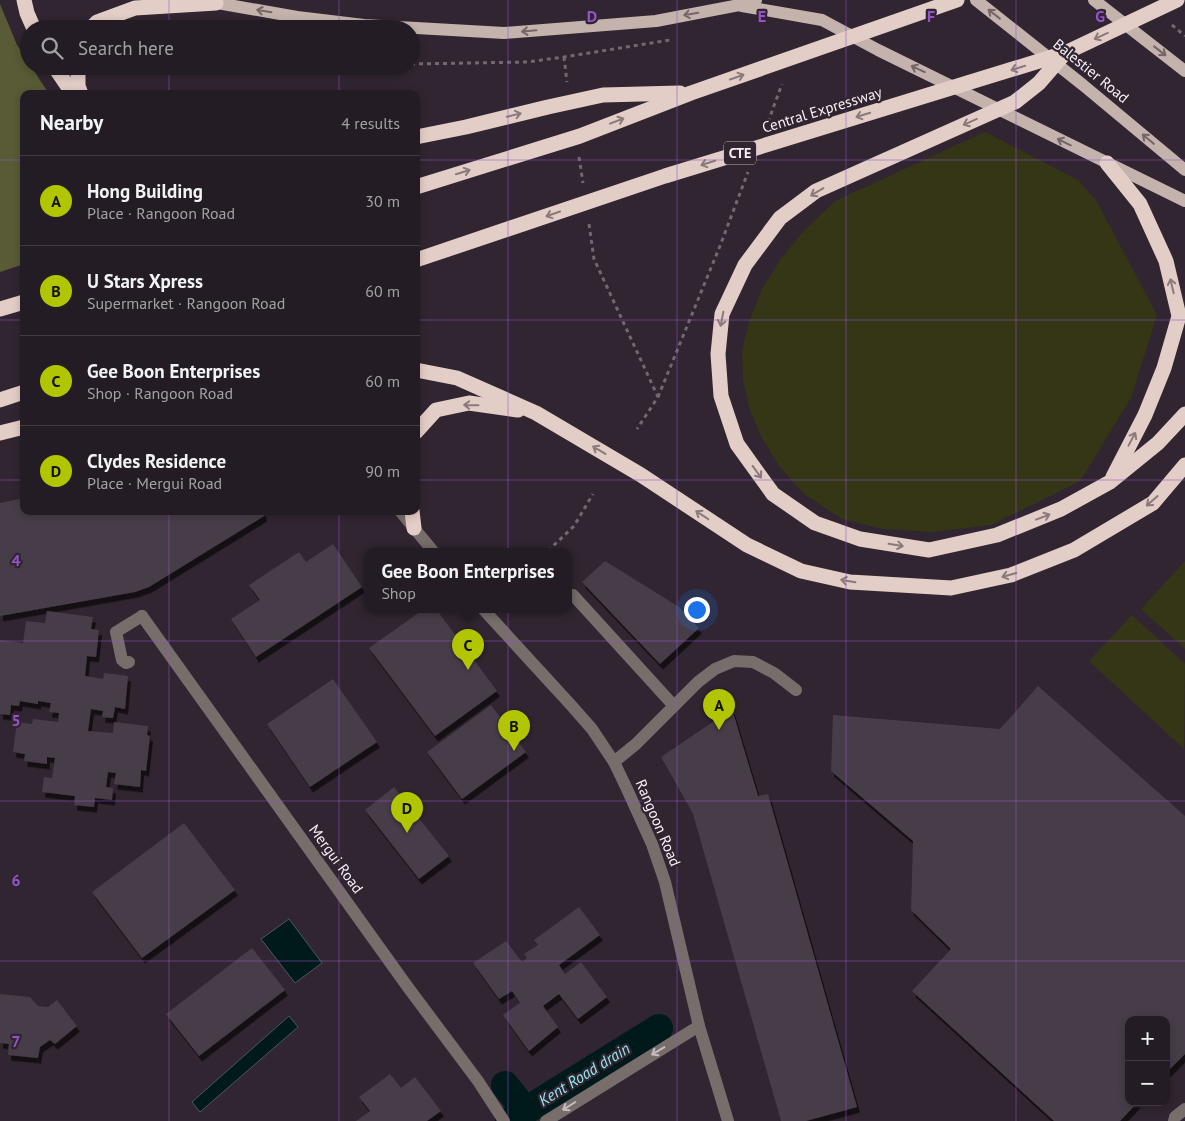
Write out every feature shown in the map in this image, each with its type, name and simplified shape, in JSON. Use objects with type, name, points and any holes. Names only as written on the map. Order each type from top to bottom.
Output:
[{"type":"highway","points":[[24,0],[30,20]]},
{"type":"highway","points":[[420,185],[580,136],[691,93],[956,0]]},
{"type":"highway","name":"Central Expressway","points":[[420,259],[666,176],[1065,53],[1177,0]]},
{"type":"highway","points":[[102,20],[135,8],[210,2]]},
{"type":"highway","points":[[1065,53],[1039,83],[1015,102],[816,191],[780,218],[745,265],[722,314],[718,354],[721,396],[737,444],[772,494],[815,523],[860,539],[929,550],[997,535],[1061,510],[1110,482],[1158,443],[1185,414]]},
{"type":"highway","points":[[60,75],[70,90]]},
{"type":"highway","points":[[78,75],[80,90]]},
{"type":"highway","points":[[420,136],[603,95],[691,93]]},
{"type":"highway","points":[[1107,163],[1140,204],[1166,261],[1179,316],[1164,368],[1145,415],[1110,482]]},
{"type":"highway","points":[[0,308],[20,303]]},
{"type":"highway","points":[[420,371],[457,378],[536,413],[641,475],[747,545],[801,571],[850,582],[951,588],[1011,575],[1074,550],[1153,503],[1185,465]]},
{"type":"highway","points":[[0,400],[20,393]]},
{"type":"highway","points":[[420,428],[436,410],[469,403],[536,413]]},
{"type":"highway","points":[[0,433],[20,427]]},
{"type":"highway","points":[[412,515],[414,528]]},
{"type":"main road","points":[[420,28],[504,33],[656,21],[756,0]]},
{"type":"main road","name":"Balestier Road","points":[[976,0],[1083,85],[1185,170]]},
{"type":"main road","points":[[1094,0],[1185,71]]},
{"type":"main road","points":[[210,2],[322,20]]},
{"type":"main road","points":[[739,5],[822,20],[878,50],[1185,201]]},
{"type":"street","points":[[403,515],[431,548]]},
{"type":"street","points":[[573,595],[674,706]]},
{"type":"street","name":"Rangoon Road","points":[[487,613],[570,704],[592,730],[614,762],[652,844],[665,882],[699,1026],[728,1121]]},
{"type":"street","name":"Mergui Road","points":[[129,662],[126,663],[122,660],[116,632],[142,616],[488,1096],[504,1121]]},
{"type":"street","points":[[614,762],[636,744],[698,682],[716,669],[734,661],[753,662],[774,673],[796,690]]},
{"type":"street","points":[[546,1121],[699,1026]]},
{"type":"street","points":[[1174,1121],[1185,1108]]},
{"type":"path","points":[[420,64],[527,62],[564,58],[675,39]]},
{"type":"path","points":[[766,128],[783,80]]},
{"type":"path","points":[[637,429],[658,397],[720,246],[751,164]]},
{"type":"path","points":[[594,259],[658,397]]},
{"type":"path","points":[[551,548],[574,526],[593,494]]},
{"type":"shaded area","points":[[985,132],[1078,180],[1097,202],[1157,315],[1131,398],[1080,481],[991,525],[933,532],[883,529],[842,519],[804,494],[780,467],[762,438],[750,410],[743,380],[742,350],[750,319],[762,289],[780,260],[802,233],[835,201]]},
{"type":"shaded area","points":[[1185,561],[1185,649],[1141,609]]},
{"type":"shaded area","points":[[1132,615],[1185,664],[1184,749],[1089,661]]},
{"type":"shaded area","points":[[289,919],[322,963],[295,983],[261,939]]},
{"type":"shaded area","points":[[289,1016],[298,1027],[200,1112],[192,1102]]},
{"type":"green space","points":[[0,4],[20,50],[20,75],[37,75],[46,90],[20,90],[20,265],[0,272]]},
{"type":"building","points":[[20,499],[20,515],[264,516],[149,587],[135,592],[0,616],[0,503]]},
{"type":"building","points":[[333,544],[362,587],[256,657],[231,619],[260,600],[249,585],[299,552],[306,562]]},
{"type":"building","points":[[605,561],[679,607],[699,628],[660,664],[582,582]]},
{"type":"building","points":[[47,611],[93,617],[91,629],[99,630],[96,657],[87,656],[85,676],[103,679],[104,673],[128,676],[125,709],[115,707],[113,718],[102,717],[103,711],[91,709],[88,731],[113,733],[114,722],[148,726],[147,735],[150,736],[146,771],[141,770],[140,787],[114,784],[116,773],[108,772],[106,787],[113,788],[112,800],[95,798],[94,807],[74,805],[75,796],[42,792],[44,777],[52,778],[55,758],[47,757],[47,764],[24,761],[25,754],[13,752],[17,722],[32,724],[33,719],[58,722],[59,713],[49,712],[51,703],[38,701],[38,704],[20,701],[19,706],[11,705],[10,715],[0,714],[0,640],[23,643],[26,621],[45,623]]},
{"type":"building","points":[[418,613],[439,613],[497,691],[435,736],[369,648]]},
{"type":"building","points":[[333,679],[377,742],[310,787],[267,724]]},
{"type":"building","points":[[1038,686],[1185,816],[1185,1054],[1170,1069],[1170,1016],[1125,1016],[1125,1106],[1134,1106],[1120,1121],[1054,1121],[912,991],[951,949],[911,910],[913,841],[831,771],[833,715],[1000,729]]},
{"type":"building","points":[[491,705],[526,752],[462,799],[427,752]]},
{"type":"building","points":[[732,709],[758,796],[768,794],[857,1107],[806,1121],[781,1121],[693,814],[661,757]]},
{"type":"building","points":[[394,787],[449,856],[419,879],[365,810]]},
{"type":"building","points":[[184,823],[235,890],[142,958],[92,892]]},
{"type":"building","points":[[579,907],[600,935],[559,965],[565,974],[581,962],[607,997],[578,1019],[559,994],[543,1006],[558,1027],[529,1051],[503,1015],[520,1003],[512,991],[499,999],[473,963],[506,941],[522,962],[527,958],[524,954],[538,945],[534,940]]},
{"type":"building","points":[[252,948],[285,990],[199,1056],[166,1014]]},
{"type":"building","points":[[0,994],[30,997],[38,1006],[48,1007],[57,1000],[77,1026],[55,1044],[50,1040],[40,1047],[38,1058],[8,1055],[9,1044],[0,1043]]},
{"type":"building","points":[[390,1074],[401,1088],[415,1077],[441,1111],[427,1121],[356,1121],[370,1111],[359,1097]]},
{"type":"waterway","name":"Kent Road drain","points":[[509,1121],[659,1028]]},
{"type":"waterway","points":[[505,1085],[525,1110]]},
{"type":"place","name":"Gee Boon Enterprises","points":[[468,670]]},
{"type":"place","name":"Hong Building","points":[[719,730]]},
{"type":"place","name":"U Stars Xpress","points":[[514,751]]},
{"type":"place","name":"Clydes Residence","points":[[407,833]]}]
